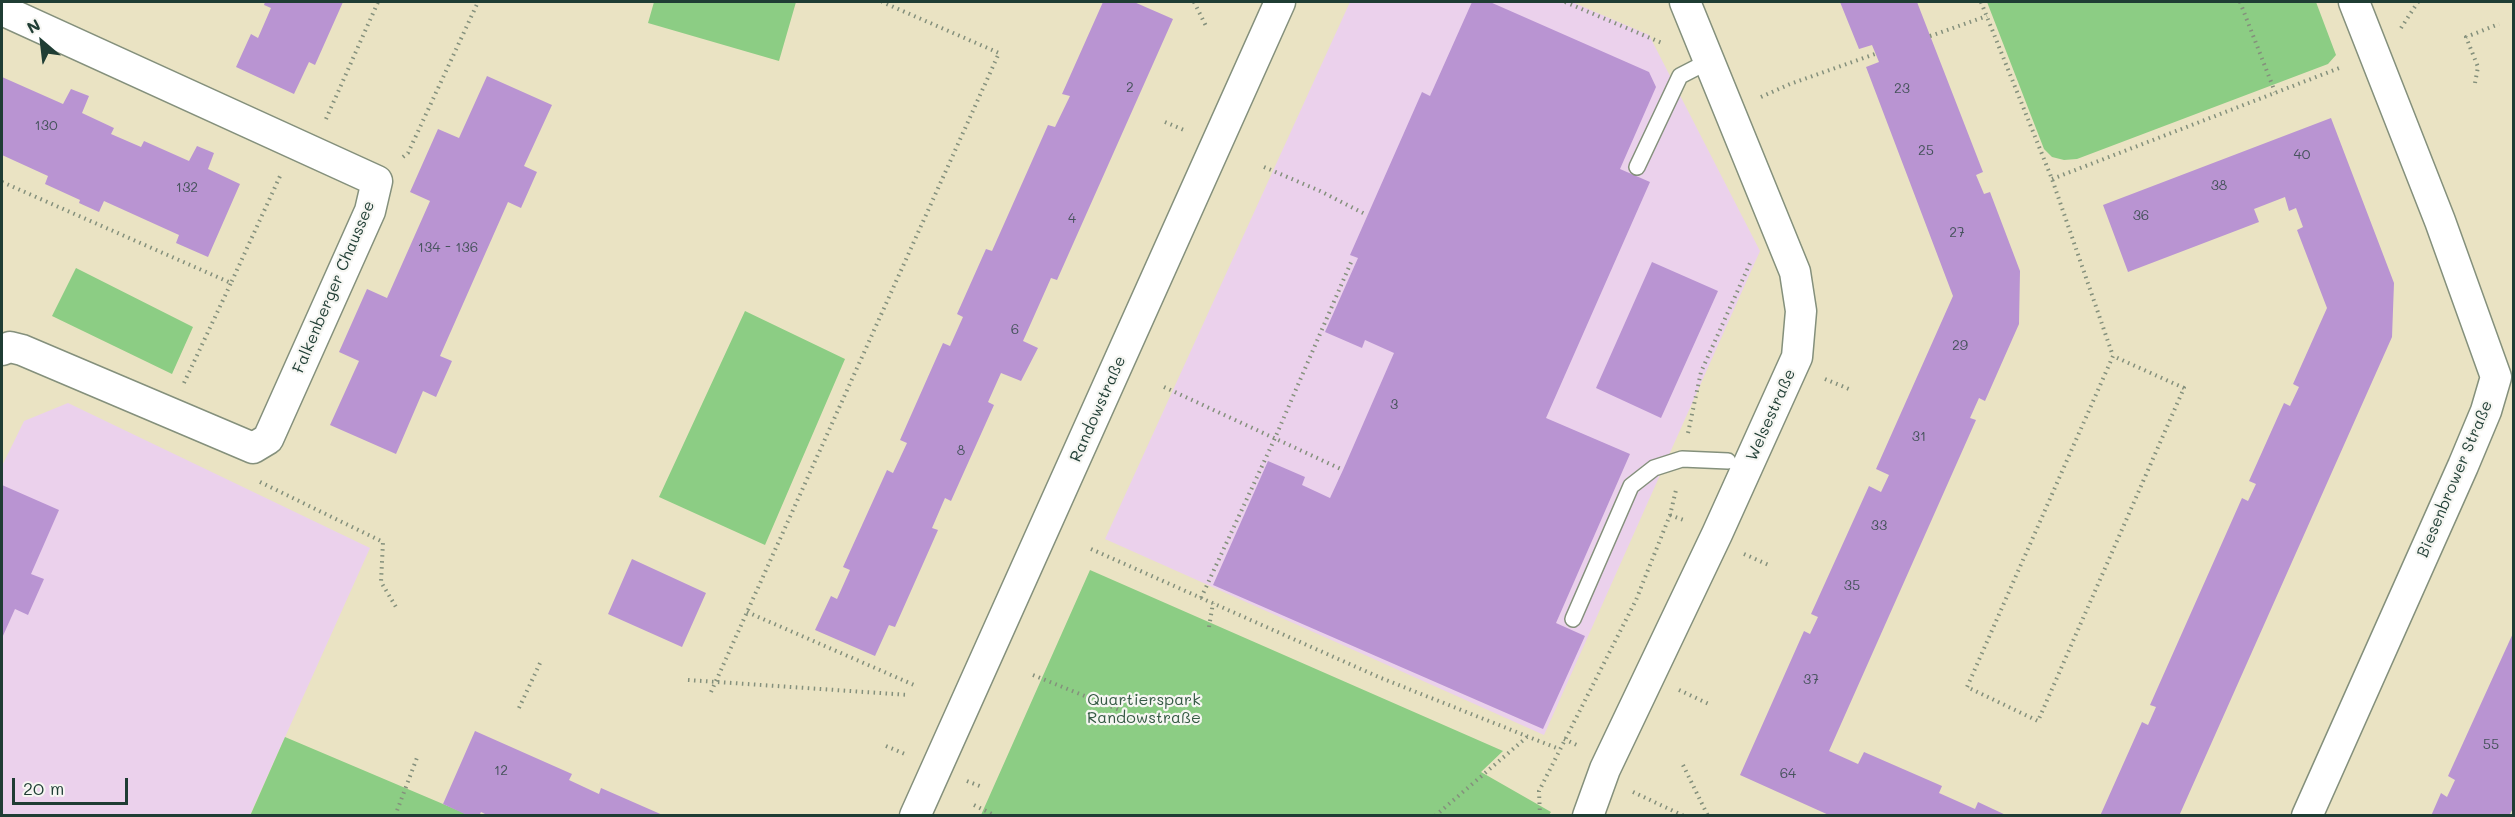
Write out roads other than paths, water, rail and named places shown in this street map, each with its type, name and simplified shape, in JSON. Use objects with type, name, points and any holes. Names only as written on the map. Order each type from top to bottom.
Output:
[{"type":"street","name":"Randowstraße","points":[[915,816],[1280,2]]},
{"type":"street","name":"Welsestraße","points":[[1588,816],[1605,769],[1718,534],[1797,357],[1801,311],[1795,272],[1711,60],[1685,2]]},
{"type":"street","name":"Biesenbrower Straße","points":[[2307,816],[2463,466],[2486,411],[2496,377],[2440,221],[2354,2]]},
{"type":"street","name":"Falkenberger Chaussee","points":[[2,10],[133,72],[377,181],[370,211],[268,439],[253,448],[22,350],[10,347],[2,350]]},
{"type":"lane","points":[[1637,167],[1680,76],[1711,60]]},
{"type":"lane","points":[[1573,619],[1631,486],[1654,468],[1682,459],[1728,461]]},
{"type":"park label","name":"Quartierspark Randowstraße","points":[[1144,709]]}]
